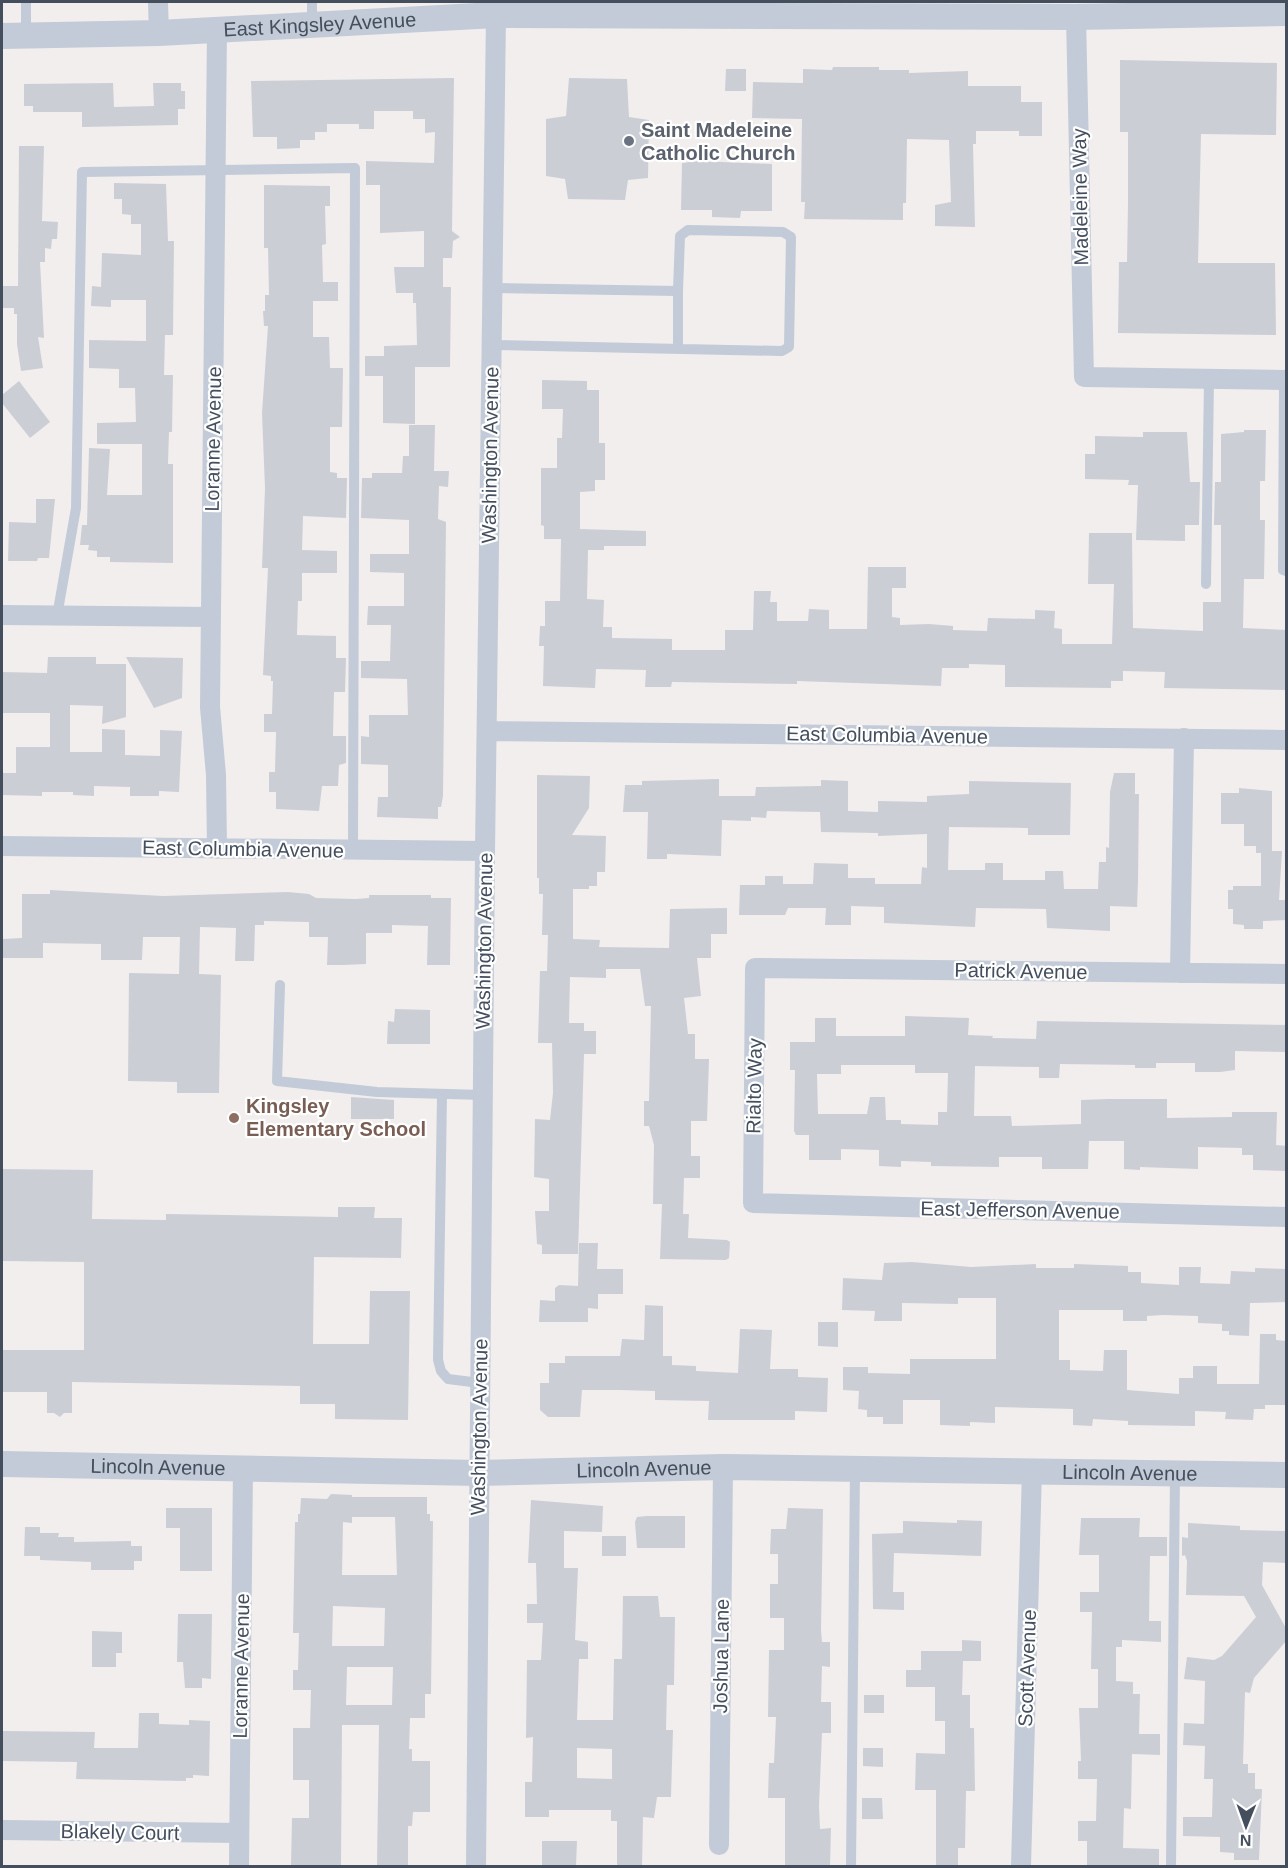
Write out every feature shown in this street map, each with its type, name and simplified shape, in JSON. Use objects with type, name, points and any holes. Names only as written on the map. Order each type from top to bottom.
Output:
[{"type":"street","points":[[158,2],[159,33]]},
{"type":"street","name":"East Kingsley Avenue","points":[[14,36],[217,30],[312,13],[496,15],[607,8],[912,9],[1076,17],[1287,13]]},
{"type":"street","name":"Washington Avenue","points":[[476,1866],[485,851],[496,15]]},
{"type":"street","name":"Madeleine Way","points":[[1076,17],[1084,377],[1209,379]]},
{"type":"street","name":"Loranne Avenue","points":[[217,30],[210,707],[216,775],[217,849]]},
{"type":"street","points":[[1209,379],[1285,380]]},
{"type":"street","points":[[2,615],[211,617]]},
{"type":"street","name":"East Columbia Avenue","points":[[487,730],[1287,740]]},
{"type":"street","points":[[1180,973],[1184,738]]},
{"type":"street","name":"East Columbia Avenue","points":[[2,846],[485,851]]},
{"type":"street","name":"Patrick Avenue","points":[[755,968],[1287,974]]},
{"type":"street","name":"Rialto Way","points":[[753,1203],[755,968]]},
{"type":"street","name":"East Jefferson Avenue","points":[[753,1203],[1287,1217]]},
{"type":"street","name":"Lincoln Avenue","points":[[2,1464],[243,1466],[479,1473],[723,1467],[1287,1475]]},
{"type":"street","name":"Loranne Avenue","points":[[239,1866],[243,1466]]},
{"type":"street","name":"Joshua Lane","points":[[719,1845],[723,1467]]},
{"type":"street","name":"Scott Avenue","points":[[1021,1866],[1032,1470]]},
{"type":"street","name":"Blakely Court","points":[[2,1830],[239,1833]]},
{"type":"lane","points":[[14,36],[26,2]]},
{"type":"lane","points":[[57,616],[76,508],[81,172],[355,168],[353,850]]},
{"type":"lane","points":[[492,345],[678,349],[782,351],[789,347],[791,237],[783,232],[688,230],[680,236],[678,349]]},
{"type":"lane","points":[[492,288],[678,291]]},
{"type":"lane","points":[[1206,584],[1209,379]]},
{"type":"lane","points":[[1285,380],[1283,570],[1287,570]]},
{"type":"lane","points":[[280,985],[277,1081],[377,1092],[483,1095]]},
{"type":"lane","points":[[441,1094],[438,1360],[441,1371],[448,1379],[480,1383]]},
{"type":"lane","points":[[851,1866],[855,1468]]},
{"type":"lane","points":[[1171,1866],[1175,1473]]},
{"type":"building","points":[[1120,60],[1277,63],[1276,135],[1201,134],[1198,263],[1275,263],[1276,335],[1118,333],[1119,262],[1127,262],[1128,203],[1128,132],[1120,132]]},
{"type":"building","points":[[833,67],[879,67],[879,70],[909,70],[909,73],[968,71],[968,86],[1021,86],[1021,102],[1042,102],[1042,136],[1019,136],[1019,131],[976,131],[976,144],[973,144],[975,227],[935,226],[935,205],[951,202],[949,140],[907,139],[906,203],[903,203],[903,220],[804,219],[805,202],[801,202],[802,119],[752,118],[753,82],[803,83],[803,69],[832,70]]},
{"type":"building","points":[[726,69],[746,69],[746,91],[725,91]]},
{"type":"building","points":[[454,78],[452,231],[460,237],[453,241],[452,258],[443,258],[443,287],[451,287],[450,367],[415,367],[415,424],[383,423],[383,376],[365,376],[365,356],[384,356],[384,346],[417,345],[416,303],[413,303],[413,293],[396,293],[394,267],[424,267],[424,231],[380,233],[380,185],[366,185],[366,161],[434,163],[435,132],[425,133],[425,119],[413,119],[413,111],[374,111],[374,129],[359,129],[359,124],[327,124],[327,132],[315,132],[315,140],[300,140],[300,148],[277,149],[277,137],[253,137],[251,81]]},
{"type":"building","points":[[569,78],[627,79],[629,117],[649,120],[648,178],[628,180],[625,200],[568,199],[565,179],[546,176],[546,119],[566,116]]},
{"type":"building","points":[[113,83],[114,107],[154,106],[153,83],[181,83],[181,91],[185,91],[185,109],[178,109],[178,125],[82,127],[82,112],[33,112],[33,106],[24,106],[24,84]]},
{"type":"building","points":[[19,146],[44,146],[42,221],[58,222],[57,239],[52,239],[51,249],[45,248],[45,262],[40,262],[44,338],[38,337],[43,368],[21,371],[17,344],[17,314],[14,314],[14,308],[2,308],[2,286],[18,286]]},
{"type":"building","points":[[698,161],[772,164],[772,211],[741,211],[740,218],[712,217],[712,210],[681,210],[682,163]]},
{"type":"building","points":[[114,183],[166,184],[168,241],[174,241],[173,335],[165,335],[164,375],[173,375],[172,432],[169,432],[168,464],[173,464],[173,563],[110,562],[110,557],[97,557],[97,551],[88,550],[89,545],[80,545],[82,525],[87,525],[89,448],[110,449],[107,495],[142,495],[142,444],[97,444],[97,423],[136,422],[135,388],[119,388],[119,369],[89,368],[89,340],[146,341],[146,300],[111,300],[111,307],[91,306],[92,286],[101,287],[102,253],[141,255],[141,224],[131,224],[131,215],[122,214],[122,199],[114,199]]},
{"type":"building","points":[[264,185],[330,186],[330,206],[325,206],[326,244],[322,245],[323,282],[338,282],[338,301],[313,301],[313,337],[329,337],[330,368],[343,368],[342,427],[330,427],[330,472],[337,473],[337,478],[347,478],[346,518],[303,516],[302,550],[337,551],[337,573],[302,573],[302,601],[298,601],[297,635],[336,636],[336,658],[346,658],[345,692],[334,692],[333,736],[346,736],[346,763],[339,765],[338,786],[322,786],[319,811],[276,809],[276,792],[269,792],[269,772],[275,772],[276,732],[264,732],[264,714],[272,714],[273,681],[271,681],[271,676],[263,675],[268,568],[262,568],[265,488],[262,413],[268,326],[264,326],[263,311],[265,311],[265,295],[269,295],[268,248],[264,248]]},
{"type":"building","points":[[542,380],[587,381],[587,390],[599,390],[599,443],[605,443],[605,480],[595,480],[595,491],[580,492],[580,529],[646,531],[646,546],[604,546],[604,550],[588,550],[587,599],[604,600],[603,627],[612,627],[612,638],[672,639],[672,650],[725,650],[725,630],[753,630],[754,591],[771,591],[770,602],[777,602],[777,621],[808,621],[809,609],[829,610],[829,629],[867,629],[868,567],[906,567],[906,588],[892,588],[892,617],[900,618],[900,625],[929,624],[953,626],[953,630],[987,631],[988,618],[1035,619],[1035,610],[1055,611],[1054,628],[1062,629],[1062,644],[1112,644],[1114,584],[1088,584],[1089,533],[1132,533],[1133,628],[1203,631],[1203,602],[1221,602],[1221,525],[1214,525],[1215,482],[1221,482],[1221,434],[1244,432],[1244,430],[1266,430],[1265,481],[1260,481],[1260,520],[1265,520],[1264,579],[1244,579],[1243,628],[1287,630],[1287,690],[1164,688],[1165,672],[1123,671],[1123,681],[1111,681],[1111,688],[1005,687],[1005,665],[969,664],[969,668],[942,668],[941,686],[797,681],[797,684],[672,682],[671,687],[645,687],[646,670],[596,669],[595,688],[543,686],[544,646],[539,646],[540,626],[545,626],[545,601],[560,601],[561,539],[544,539],[544,526],[541,525],[541,468],[557,468],[557,438],[562,438],[563,409],[542,409]]},
{"type":"building","points":[[19,381],[50,422],[30,438],[2,403],[2,395]]},
{"type":"building","points":[[409,425],[435,425],[434,471],[449,471],[448,487],[439,486],[438,519],[446,522],[443,796],[441,807],[438,807],[438,819],[377,817],[378,797],[388,797],[388,765],[361,764],[361,736],[369,737],[369,715],[408,715],[407,679],[361,678],[361,661],[390,661],[391,625],[367,625],[368,606],[404,606],[404,573],[370,572],[370,554],[409,554],[409,520],[361,518],[362,478],[372,478],[372,473],[402,473],[403,456],[409,456]]},
{"type":"building","points":[[1143,432],[1187,432],[1190,482],[1200,482],[1199,525],[1185,525],[1185,541],[1136,540],[1138,485],[1128,485],[1129,480],[1085,479],[1085,454],[1095,454],[1095,436],[1143,437]]},
{"type":"building","points":[[36,499],[55,499],[49,558],[38,558],[37,561],[8,561],[9,522],[36,523]]},
{"type":"building","points":[[48,657],[96,657],[96,664],[126,664],[126,717],[102,724],[103,706],[70,705],[70,752],[102,752],[102,729],[125,730],[125,755],[160,756],[160,730],[182,731],[179,792],[159,791],[159,796],[130,796],[130,787],[94,786],[94,796],[73,795],[73,792],[42,792],[42,796],[2,795],[2,773],[16,773],[16,747],[50,747],[50,713],[2,713],[2,672],[47,673]]},
{"type":"building","points":[[126,657],[183,658],[182,698],[154,708]]},
{"type":"building","points":[[1114,773],[1135,773],[1135,794],[1139,794],[1138,881],[1137,907],[1110,906],[1110,931],[1047,928],[1046,909],[976,908],[975,927],[884,923],[884,907],[851,906],[851,925],[825,925],[826,908],[788,908],[785,915],[739,915],[740,885],[765,885],[765,876],[783,876],[783,884],[813,884],[814,863],[848,864],[848,878],[875,878],[875,884],[921,884],[922,867],[927,868],[927,834],[878,836],[878,833],[821,832],[820,812],[767,811],[766,818],[751,817],[751,821],[722,820],[721,856],[667,854],[667,859],[647,859],[648,812],[623,812],[625,785],[642,785],[642,781],[719,779],[719,796],[755,796],[756,787],[821,786],[821,780],[848,781],[848,811],[878,812],[878,801],[927,802],[927,796],[969,794],[969,781],[1071,783],[1070,835],[1028,835],[1028,828],[949,827],[948,870],[985,870],[985,863],[1003,863],[1003,880],[1045,880],[1045,871],[1063,871],[1064,889],[1098,889],[1099,862],[1106,862],[1106,847],[1109,848],[1110,792]]},
{"type":"building","points":[[537,775],[590,776],[589,808],[572,835],[606,836],[605,872],[597,872],[597,886],[589,886],[589,889],[573,889],[573,939],[600,940],[599,947],[669,948],[670,909],[727,908],[727,934],[711,934],[711,958],[697,958],[701,996],[684,998],[688,1034],[695,1034],[695,1059],[709,1059],[707,1121],[691,1121],[691,1156],[700,1156],[700,1178],[684,1178],[683,1214],[689,1214],[688,1238],[730,1242],[729,1258],[726,1260],[660,1259],[662,1204],[653,1204],[654,1145],[649,1126],[644,1126],[644,1101],[649,1101],[651,1006],[645,1006],[640,969],[606,969],[606,978],[570,977],[569,1023],[584,1023],[584,1031],[596,1031],[596,1054],[584,1054],[578,1254],[542,1254],[542,1245],[537,1244],[535,1211],[549,1211],[549,1179],[534,1177],[535,1119],[550,1120],[553,1093],[552,1043],[538,1043],[540,971],[547,971],[548,935],[542,935],[543,894],[539,894],[539,878],[537,878]]},
{"type":"building","points":[[1239,788],[1272,791],[1272,851],[1282,851],[1279,900],[1287,900],[1287,920],[1263,921],[1263,929],[1244,929],[1244,925],[1233,924],[1233,909],[1228,909],[1228,890],[1233,890],[1233,886],[1261,886],[1261,853],[1256,853],[1256,846],[1244,846],[1244,824],[1221,824],[1221,793],[1239,793]]},
{"type":"building","points":[[50,890],[163,896],[288,892],[309,894],[316,898],[356,899],[369,898],[369,895],[431,895],[431,898],[451,898],[450,965],[427,965],[428,926],[392,925],[392,933],[366,933],[366,964],[343,965],[327,965],[328,937],[309,937],[309,922],[264,921],[264,925],[255,925],[254,961],[235,961],[236,928],[200,927],[199,974],[221,975],[219,1093],[177,1093],[177,1082],[128,1081],[129,973],[179,974],[180,937],[143,937],[142,960],[101,960],[101,944],[43,943],[43,958],[2,958],[2,939],[22,938],[22,894],[50,894]]},
{"type":"building","points":[[395,1009],[430,1010],[430,1044],[387,1044],[388,1021],[394,1022]]},
{"type":"building","points":[[905,1016],[969,1018],[968,1035],[993,1036],[992,1038],[1036,1039],[1037,1021],[1287,1025],[1287,1052],[1235,1051],[1235,1070],[1220,1072],[1195,1072],[1195,1063],[1156,1063],[1156,1068],[1135,1068],[1135,1065],[1060,1064],[1059,1078],[1039,1078],[1039,1067],[975,1066],[974,1116],[1011,1116],[1012,1126],[1081,1124],[1081,1100],[1108,1099],[1167,1099],[1167,1118],[1232,1117],[1232,1112],[1277,1112],[1276,1145],[1287,1146],[1287,1171],[1253,1170],[1253,1155],[1242,1155],[1242,1148],[1198,1147],[1198,1169],[1140,1167],[1140,1170],[1124,1169],[1124,1141],[1089,1141],[1088,1169],[1042,1169],[1042,1157],[999,1157],[999,1167],[931,1166],[931,1162],[901,1161],[901,1167],[879,1166],[879,1150],[841,1149],[841,1160],[809,1160],[809,1135],[796,1135],[794,1131],[795,1070],[790,1070],[790,1042],[815,1042],[815,1018],[836,1018],[836,1036],[905,1036]],"holes":[[[841,1065],[915,1065],[915,1073],[948,1073],[947,1112],[938,1112],[938,1125],[901,1124],[901,1120],[886,1120],[885,1097],[870,1097],[867,1114],[818,1114],[817,1074],[841,1074]]]},
{"type":"building","points":[[351,1097],[394,1100],[394,1119],[351,1119]]},
{"type":"building","points":[[2,1169],[93,1170],[92,1219],[166,1220],[166,1214],[338,1217],[338,1207],[375,1207],[374,1218],[402,1218],[401,1258],[314,1257],[313,1344],[369,1344],[370,1291],[410,1291],[408,1420],[335,1419],[335,1404],[300,1404],[300,1386],[72,1382],[72,1413],[64,1413],[60,1417],[54,1413],[47,1413],[47,1392],[2,1392],[2,1350],[84,1350],[84,1262],[2,1261]]},
{"type":"building","points":[[579,1243],[598,1243],[597,1269],[623,1269],[623,1294],[598,1294],[598,1309],[588,1308],[588,1322],[539,1322],[540,1300],[555,1301],[555,1288],[559,1285],[578,1286]]},
{"type":"building","points":[[912,1262],[971,1267],[1036,1264],[1036,1268],[1074,1268],[1074,1264],[1128,1266],[1128,1272],[1141,1272],[1141,1283],[1179,1285],[1179,1267],[1201,1267],[1200,1283],[1230,1284],[1231,1271],[1255,1272],[1255,1268],[1287,1269],[1287,1302],[1250,1303],[1249,1336],[1229,1335],[1229,1331],[1222,1331],[1222,1324],[1198,1323],[1198,1316],[1147,1316],[1147,1321],[1123,1321],[1123,1310],[1059,1310],[1059,1360],[1070,1360],[1070,1370],[1103,1371],[1104,1350],[1127,1350],[1127,1390],[1179,1394],[1179,1378],[1193,1378],[1193,1366],[1217,1366],[1217,1384],[1259,1384],[1260,1334],[1276,1334],[1276,1340],[1287,1341],[1287,1405],[1265,1405],[1265,1409],[1254,1409],[1253,1420],[1225,1419],[1226,1412],[1195,1411],[1195,1426],[1128,1425],[1128,1421],[1093,1419],[1092,1426],[1073,1425],[1073,1409],[995,1407],[995,1423],[970,1422],[970,1426],[940,1425],[940,1400],[903,1400],[903,1424],[883,1424],[883,1417],[867,1417],[867,1410],[858,1409],[859,1391],[843,1390],[843,1367],[868,1367],[868,1373],[910,1374],[910,1359],[996,1359],[996,1298],[958,1298],[958,1304],[902,1303],[902,1321],[874,1321],[875,1311],[842,1310],[843,1278],[882,1280],[884,1263]]},
{"type":"building","points":[[645,1305],[663,1306],[663,1356],[672,1356],[672,1365],[696,1366],[696,1371],[738,1373],[740,1329],[772,1330],[770,1369],[798,1369],[798,1377],[828,1378],[827,1412],[795,1411],[795,1420],[708,1420],[709,1401],[655,1400],[655,1391],[620,1390],[582,1390],[580,1417],[548,1417],[540,1410],[540,1383],[549,1383],[549,1363],[565,1363],[565,1356],[620,1356],[622,1339],[644,1340]]},
{"type":"building","points":[[818,1322],[838,1322],[838,1347],[818,1346]]},
{"type":"building","points":[[331,1494],[352,1495],[352,1497],[427,1497],[427,1514],[430,1514],[430,1521],[433,1521],[431,1694],[425,1694],[425,1718],[410,1718],[409,1749],[412,1749],[412,1761],[430,1761],[430,1812],[413,1812],[412,1826],[408,1826],[408,1866],[377,1866],[379,1725],[342,1725],[341,1866],[291,1866],[292,1818],[309,1818],[309,1780],[293,1780],[293,1728],[310,1728],[311,1690],[293,1690],[293,1670],[298,1670],[299,1633],[293,1633],[295,1522],[298,1522],[298,1514],[300,1514],[301,1498],[327,1499]],"holes":[[[352,1517],[395,1517],[397,1575],[342,1575],[343,1522],[352,1523]],[[333,1606],[385,1608],[384,1646],[332,1646]],[[347,1667],[393,1667],[392,1705],[346,1705]]]},
{"type":"building","points":[[531,1500],[603,1506],[602,1532],[564,1531],[564,1568],[578,1568],[575,1640],[588,1642],[588,1659],[579,1659],[577,1720],[613,1720],[614,1659],[622,1659],[623,1596],[658,1596],[660,1617],[675,1617],[674,1685],[667,1685],[666,1730],[673,1730],[671,1797],[657,1797],[654,1818],[643,1817],[642,1866],[618,1866],[617,1821],[611,1821],[611,1810],[549,1810],[549,1817],[525,1817],[525,1782],[532,1782],[533,1737],[526,1738],[527,1660],[541,1660],[543,1623],[527,1623],[527,1604],[537,1604],[536,1563],[528,1563]],"holes":[[[577,1748],[612,1749],[612,1779],[577,1778]]]},
{"type":"building","points":[[166,1508],[212,1508],[212,1571],[180,1571],[180,1528],[166,1528]]},
{"type":"building","points":[[788,1508],[823,1509],[821,1630],[822,1642],[830,1642],[830,1667],[822,1666],[821,1702],[831,1702],[831,1733],[822,1733],[819,1806],[820,1829],[831,1828],[830,1866],[785,1866],[785,1798],[768,1798],[769,1763],[774,1763],[776,1717],[768,1717],[769,1650],[784,1650],[784,1618],[770,1618],[770,1584],[778,1584],[778,1554],[770,1554],[771,1529],[786,1529]]},
{"type":"building","points":[[685,1516],[685,1548],[637,1548],[635,1522],[637,1517]]},
{"type":"building","points":[[1081,1518],[1140,1518],[1139,1537],[1167,1537],[1167,1556],[1150,1556],[1149,1621],[1161,1621],[1161,1642],[1122,1640],[1122,1647],[1116,1647],[1116,1681],[1133,1682],[1133,1694],[1140,1694],[1139,1734],[1160,1734],[1160,1755],[1132,1754],[1131,1809],[1124,1808],[1123,1848],[1159,1849],[1159,1866],[1087,1866],[1087,1841],[1078,1841],[1078,1821],[1096,1821],[1097,1779],[1078,1779],[1078,1761],[1081,1761],[1079,1708],[1098,1708],[1098,1669],[1091,1669],[1092,1612],[1080,1612],[1080,1592],[1099,1592],[1099,1555],[1079,1555]]},
{"type":"building","points":[[957,1520],[982,1521],[981,1556],[894,1553],[893,1592],[904,1592],[904,1610],[873,1609],[872,1534],[903,1533],[903,1521],[957,1523]]},
{"type":"building","points":[[1188,1523],[1240,1526],[1240,1530],[1287,1531],[1287,1563],[1263,1562],[1262,1585],[1287,1630],[1287,1640],[1254,1678],[1250,1693],[1245,1692],[1243,1764],[1248,1764],[1248,1773],[1255,1773],[1255,1789],[1262,1789],[1259,1860],[1234,1860],[1234,1853],[1220,1852],[1220,1837],[1183,1836],[1183,1817],[1212,1817],[1213,1779],[1204,1779],[1205,1746],[1183,1745],[1184,1723],[1204,1724],[1205,1681],[1184,1679],[1187,1657],[1214,1660],[1222,1656],[1256,1617],[1244,1596],[1186,1595],[1187,1561],[1185,1555],[1182,1556],[1182,1537],[1188,1538]]},
{"type":"building","points":[[25,1527],[40,1527],[40,1533],[59,1533],[58,1537],[74,1537],[74,1542],[131,1541],[131,1546],[142,1546],[142,1561],[134,1561],[134,1570],[91,1570],[91,1562],[40,1560],[40,1556],[24,1556]]},
{"type":"building","points":[[602,1536],[626,1536],[626,1556],[602,1556]]},
{"type":"building","points":[[178,1614],[212,1614],[211,1679],[202,1678],[202,1688],[185,1688],[183,1662],[177,1662]]},
{"type":"building","points":[[92,1631],[122,1632],[122,1653],[116,1653],[116,1667],[92,1667]]},
{"type":"building","points":[[962,1640],[981,1641],[981,1661],[963,1661],[962,1695],[970,1695],[970,1728],[974,1728],[975,1791],[966,1791],[965,1848],[958,1848],[958,1866],[936,1866],[936,1790],[915,1790],[916,1753],[945,1754],[945,1721],[935,1721],[935,1687],[906,1687],[906,1670],[921,1670],[921,1651],[962,1651]]},
{"type":"building","points":[[864,1695],[884,1695],[884,1713],[864,1713]]},
{"type":"building","points":[[139,1713],[159,1713],[159,1724],[189,1725],[189,1720],[210,1721],[209,1776],[193,1775],[193,1778],[186,1778],[186,1781],[76,1779],[77,1762],[2,1761],[2,1731],[95,1732],[94,1748],[138,1748]]},
{"type":"building","points":[[863,1748],[883,1748],[883,1767],[863,1766]]},
{"type":"building","points":[[862,1798],[882,1798],[883,1819],[862,1819]]},
{"type":"building","points":[[542,1841],[577,1841],[576,1866],[542,1866]]},
{"type":"place","name":"Saint Madeleine Catholic Church","points":[[629,141]]},
{"type":"place","name":"Kingsley Elementary School","points":[[234,1118]]}]
